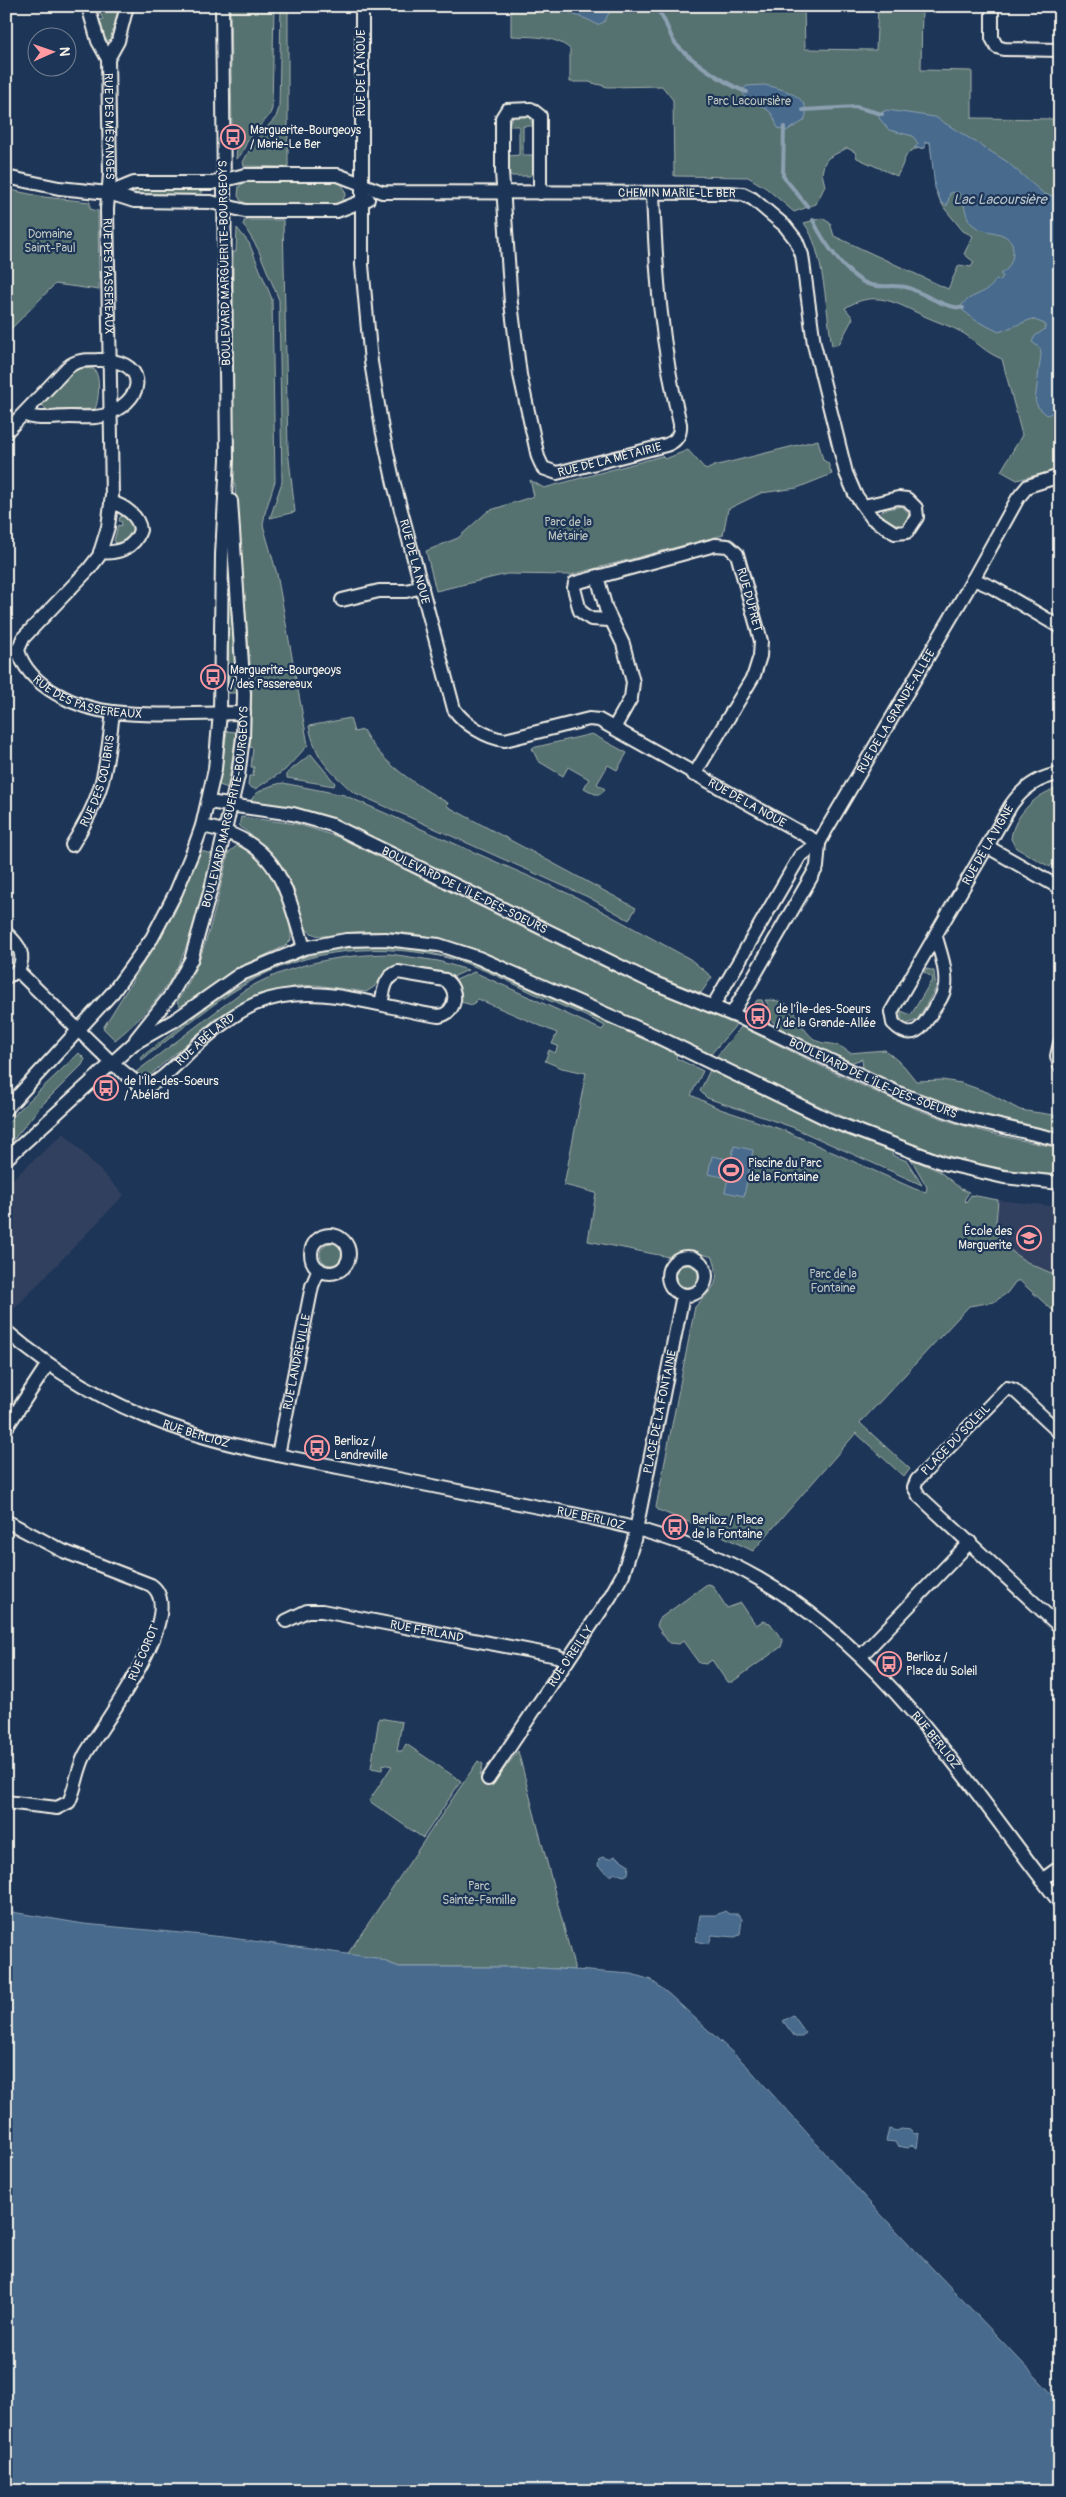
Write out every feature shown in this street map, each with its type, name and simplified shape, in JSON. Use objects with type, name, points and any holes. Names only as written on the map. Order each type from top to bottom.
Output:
[{"type":"street","name":"RUE DES MÉSANGES","points":[[88,6],[98,41],[108,59],[108,192]]},
{"type":"street","name":"RUE DES MÉSANGES","points":[[108,59],[118,41],[127,6]]},
{"type":"street","name":"BOULEVARD MARGUERITE-BOURGEOYS","points":[[208,802],[216,756],[220,713],[222,555],[227,459],[222,6]]},
{"type":"street","name":"RUE DE LA NOUE","points":[[362,6],[361,184],[364,289],[378,408],[394,484],[454,709],[463,719],[493,737],[505,740],[592,719],[614,728],[694,775],[818,843]]},
{"type":"street","points":[[992,6],[992,38],[997,47],[1004,49],[1060,50]]},
{"type":"street","points":[[504,192],[503,115],[507,110],[527,109],[536,111],[540,116],[540,192]]},
{"type":"street","name":"CHEMIN MARIE-LE BER","points":[[108,192],[134,183],[212,183],[244,175],[338,175],[382,192],[735,193],[747,195],[785,226],[796,240],[802,255],[814,344],[840,455],[848,480],[864,506]]},
{"type":"street","points":[[6,178],[59,188],[108,192]]},
{"type":"street","name":"CHEMIN MARIE-LE BER","points":[[108,192],[134,201],[211,202],[245,211],[337,211],[382,192]]},
{"type":"street","name":"RUE DES PASSEREAUX","points":[[108,192],[111,502],[108,527],[100,552],[89,569],[12,652],[51,689],[80,704],[113,712],[244,713]]},
{"type":"street","name":"RUE DE LA MÉTAIRIE","points":[[504,192],[511,303],[526,401],[539,462],[546,470],[557,473],[666,445],[674,442],[679,434],[680,424],[666,362],[659,315],[653,193]]},
{"type":"street","points":[[6,432],[73,363],[109,360],[125,364],[136,375],[136,389],[131,397],[110,414],[42,417],[24,414]]},
{"type":"street","name":"BOULEVARD MARGUERITE-BOURGEOYS","points":[[133,1044],[172,995],[191,960],[232,806],[241,756],[244,713],[236,556],[227,459]]},
{"type":"street","name":"RUE DE LA GRANDE-ALLÉE","points":[[713,1006],[800,856],[818,843],[1023,491],[1034,483],[1060,476]]},
{"type":"street","points":[[100,552],[113,552],[126,548],[136,540],[140,530],[136,518],[122,507],[111,502]]},
{"type":"street","name":"RUE DUPRET","points":[[610,620],[592,619],[583,614],[578,608],[574,584],[578,581],[717,544],[728,546],[738,557],[761,641],[760,656],[754,675],[694,775]]},
{"type":"street","points":[[597,576],[610,620],[623,644],[633,686],[631,698],[614,728]]},
{"type":"street","points":[[973,578],[992,586],[1060,627]]},
{"type":"street","points":[[342,600],[380,590],[406,591],[422,587]]},
{"type":"street","name":"RUE DES COLIBRIS","points":[[72,845],[90,815],[104,781],[113,712]]},
{"type":"street","name":"RUE DE LA VIGNE","points":[[936,936],[944,968],[944,990],[923,1028],[917,1032],[907,1032],[893,1023],[891,1012],[1020,793],[1041,779],[1060,774]]},
{"type":"street","points":[[6,1109],[79,1030],[128,972],[152,938],[176,892],[202,826],[208,802]]},
{"type":"street","name":"BOULEVARD DE L'ÎLE-DES-SOEURS","points":[[208,802],[293,814],[340,828],[652,982],[732,1014],[854,1073],[932,1106],[995,1126],[1060,1140]]},
{"type":"street","points":[[202,826],[226,830],[255,846],[275,869],[287,892],[304,948]]},
{"type":"street","name":"RUE DE LA GRANDE-ALLÉE","points":[[732,1014],[817,867],[818,843]]},
{"type":"street","points":[[988,847],[1060,888]]},
{"type":"street","points":[[6,933],[21,948],[22,960],[18,971],[6,977]]},
{"type":"street","points":[[6,1160],[133,1044],[175,1020],[239,975],[304,948],[336,942],[378,939],[412,941],[453,949],[479,958],[658,1037],[818,1114],[864,1134],[943,1163],[979,1173],[1060,1183]]},
{"type":"street","name":"RUE ABÉLARD","points":[[18,971],[112,1063],[138,1085],[149,1086],[157,1082],[223,1023],[255,1004],[284,996],[301,994],[324,995],[442,1015],[451,1008],[454,993],[450,984],[445,980],[398,972],[392,974],[386,981],[381,1004]]},
{"type":"street","points":[[1060,1043],[1057,1056],[1060,1066]]},
{"type":"street","name":"RUE LANDREVILLE","points":[[278,1455],[312,1283],[319,1269]]},
{"type":"street","name":"PLACE DE LA FONTAINE","points":[[637,1528],[683,1295]]},
{"type":"street","name":"RUE BERLIOZ","points":[[6,1331],[48,1364],[106,1398],[161,1424],[209,1440],[637,1528],[704,1552],[757,1578],[798,1605],[860,1656],[934,1740],[1060,1903]]},
{"type":"street","points":[[6,1428],[48,1364]]},
{"type":"street","name":"PLACE DU SOLEIL","points":[[1060,1433],[1014,1390],[1006,1388],[914,1484],[916,1492],[1060,1627]]},
{"type":"street","name":"RUE COROT","points":[[6,1522],[63,1551],[151,1585],[159,1592],[161,1602],[158,1620],[144,1661],[125,1696],[84,1756],[69,1802],[58,1808],[6,1802]]},
{"type":"street","name":"RUE O'REILLY","points":[[488,1779],[619,1583],[637,1528]]},
{"type":"street","points":[[860,1656],[970,1542]]},
{"type":"street","name":"RUE FERLAND","points":[[286,1622],[307,1611],[322,1611],[557,1656],[568,1661]]},
{"type":"street","points":[[1042,1880],[1060,1867]]},
{"type":"shaded area","points":[[64,1133],[124,1195],[14,1309],[6,1301],[6,1185]]},
{"type":"shaded area","name":"École des Marguerite","points":[[998,1200],[1060,1207],[1060,1277],[1025,1263],[1011,1252],[995,1233]]},
{"type":"green space","points":[[96,6],[119,6],[111,38],[108,41],[105,39],[100,20],[103,19]]},
{"type":"green space","points":[[230,6],[274,6],[272,109],[268,117],[252,134],[236,159],[237,144],[235,143],[234,128],[232,127]]},
{"type":"green space","points":[[281,6],[288,6],[288,167],[244,166],[243,162],[254,142],[276,117],[279,108]]},
{"type":"green space","name":"Parc Lacoursière","points":[[511,6],[804,6],[805,49],[876,50],[878,6],[922,6],[921,70],[972,71],[972,118],[1060,119],[1060,469],[1017,480],[1001,471],[1022,435],[1002,359],[991,354],[968,336],[895,303],[885,300],[866,299],[845,308],[853,318],[839,344],[832,346],[820,264],[811,234],[804,223],[822,218],[830,223],[834,236],[948,289],[959,265],[971,267],[974,262],[964,254],[973,236],[963,231],[945,209],[937,195],[930,142],[925,142],[925,148],[912,150],[906,156],[897,176],[857,158],[855,152],[847,148],[828,158],[824,164],[822,173],[825,186],[816,204],[794,212],[766,188],[748,177],[674,176],[673,100],[662,86],[608,87],[589,82],[570,82],[570,49],[564,44],[549,39],[511,36]]},
{"type":"green space","points":[[520,115],[530,118],[533,126],[523,126],[523,155],[533,155],[533,172],[530,176],[512,176],[508,173],[508,156],[519,155],[519,126],[509,126],[509,124],[512,118]]},
{"type":"green space","points":[[247,181],[338,182],[342,184],[346,194],[340,204],[334,205],[250,205],[241,201],[238,196],[239,186]]},
{"type":"green space","name":"Domaine Saint-Paul","points":[[6,189],[44,197],[90,202],[90,209],[98,211],[99,290],[55,284],[6,334]]},
{"type":"green space","points":[[135,190],[202,190],[201,195],[135,195]]},
{"type":"green space","points":[[245,220],[283,220],[288,450],[295,512],[270,518],[282,482],[279,300],[258,249],[243,224]]},
{"type":"green space","points":[[237,228],[249,243],[272,299],[275,481],[263,525],[277,574],[308,745],[285,770],[255,789],[248,786],[249,776],[253,776],[254,767],[251,767],[253,748],[250,747],[252,686],[234,475],[233,252],[236,252]]},
{"type":"green space","points":[[83,368],[94,369],[98,377],[98,395],[95,409],[47,410],[42,405],[45,399],[73,371]]},
{"type":"green space","name":"Parc de la Métairie","points":[[818,440],[823,460],[828,463],[832,474],[797,488],[761,493],[728,509],[723,535],[570,575],[507,574],[436,591],[426,551],[458,538],[488,511],[534,496],[530,480],[544,488],[662,456],[665,459],[688,450],[706,470],[714,466]]},
{"type":"green space","points":[[902,506],[909,514],[905,524],[898,525],[880,515],[883,510]]},
{"type":"green space","points":[[123,516],[132,524],[133,532],[126,540],[116,543],[114,541],[118,525],[121,526],[122,522],[119,521],[120,517]]},
{"type":"green space","points":[[228,558],[232,558],[237,693],[229,693]]},
{"type":"green space","points":[[350,718],[354,732],[363,730],[379,753],[412,781],[448,803],[447,806],[636,908],[629,920],[588,897],[353,792],[325,764],[315,748],[309,726]]},
{"type":"green space","points":[[227,731],[236,732],[228,788],[219,785]]},
{"type":"green space","points":[[592,734],[627,753],[617,770],[608,765],[597,784],[605,789],[601,794],[595,794],[584,788],[589,779],[568,767],[563,776],[538,761],[532,748]]},
{"type":"green space","points":[[311,754],[335,783],[334,786],[287,778],[287,773]]},
{"type":"green space","points":[[283,783],[344,795],[576,897],[690,959],[712,977],[701,993],[654,975],[343,822],[300,809],[251,801],[260,791],[269,786]]},
{"type":"green space","points":[[1060,788],[1060,868],[1052,864],[1050,867],[1016,848],[1011,839],[1016,822],[1028,806],[1043,794]]},
{"type":"green space","points":[[241,817],[297,824],[338,837],[632,981],[736,1025],[711,1054],[470,947],[429,937],[388,932],[345,933],[324,936],[314,934],[308,931],[304,925],[295,892],[285,872],[265,847],[239,826]]},
{"type":"green space","points":[[238,845],[248,849],[267,870],[282,900],[291,940],[285,946],[231,971],[181,1007],[177,1002],[196,967],[203,949],[229,852]]},
{"type":"green space","points":[[201,851],[212,854],[191,934],[182,956],[171,978],[157,998],[139,1019],[115,1040],[103,1028],[174,914]]},
{"type":"green space","name":"Parc de la Fontaine","points":[[378,946],[415,949],[471,963],[677,1054],[676,1058],[703,1071],[691,1095],[720,1109],[783,1130],[915,1189],[926,1192],[927,1187],[911,1159],[939,1171],[961,1189],[969,1192],[964,1200],[966,1202],[971,1195],[998,1200],[995,1233],[1003,1243],[1017,1256],[1060,1277],[1060,1317],[1020,1281],[1016,1281],[1007,1293],[994,1302],[969,1306],[860,1423],[910,1469],[904,1477],[856,1433],[753,1551],[714,1532],[658,1510],[656,1507],[695,1307],[711,1290],[716,1281],[716,1267],[713,1257],[687,1250],[669,1257],[588,1241],[596,1193],[564,1185],[586,1073],[562,1068],[545,1061],[549,1050],[555,1053],[558,1046],[552,1044],[557,1033],[478,999],[472,1005],[461,1002],[461,991],[456,980],[474,972],[602,1030],[605,1026],[498,976],[456,960],[402,951],[347,951],[320,955],[268,972],[231,993],[143,1059],[141,1060],[140,1058],[196,1015],[249,980],[277,967],[308,956],[341,949]]},
{"type":"green space","points":[[390,954],[438,961],[468,970],[453,977],[443,972],[399,965],[388,969],[374,987],[366,992],[316,985],[298,986],[259,994],[216,1018],[149,1076],[141,1076],[136,1072],[243,991],[260,982],[296,968],[332,959]]},
{"type":"green space","points":[[927,969],[934,971],[936,988],[917,1020],[907,1024],[901,1020],[901,1011],[911,1015],[933,978],[924,972]]},
{"type":"green space","points":[[757,1000],[762,1000],[765,1008],[769,1006],[765,1000],[786,1004],[796,1014],[809,1035],[819,1042],[838,1046],[850,1053],[885,1050],[904,1066],[916,1081],[942,1080],[961,1083],[987,1092],[1020,1110],[1060,1116],[1060,1133],[1009,1122],[959,1108],[886,1080],[863,1068],[862,1059],[850,1063],[773,1026],[775,1023],[752,1008]]},
{"type":"green space","points":[[741,1027],[869,1089],[922,1111],[976,1129],[1060,1148],[1060,1175],[990,1166],[922,1147],[856,1122],[716,1057]]},
{"type":"green space","points":[[79,1053],[85,1059],[82,1065],[39,1108],[6,1149],[6,1126],[17,1112]]},
{"type":"green space","points":[[710,1070],[828,1128],[893,1152],[892,1155],[907,1161],[922,1185],[792,1127],[707,1098],[700,1091]]},
{"type":"green space","points":[[331,1243],[339,1246],[342,1254],[339,1262],[331,1265],[323,1262],[320,1254],[323,1246]]},
{"type":"green space","points":[[687,1265],[695,1268],[698,1276],[695,1284],[687,1287],[679,1284],[676,1276],[679,1268]]},
{"type":"green space","points":[[707,1584],[712,1585],[727,1608],[741,1603],[756,1625],[763,1621],[770,1623],[783,1641],[781,1647],[732,1682],[727,1682],[712,1660],[706,1664],[699,1663],[683,1641],[679,1644],[669,1643],[657,1626],[659,1619]]},
{"type":"green space","points":[[379,1718],[402,1722],[397,1751],[402,1751],[406,1744],[461,1781],[423,1838],[369,1801],[392,1766],[383,1764],[382,1770],[371,1768]]},
{"type":"green space","name":"Parc Sainte-Famille","points":[[518,1751],[575,1970],[522,1967],[399,1967],[376,1958],[347,1955],[478,1761],[483,1764],[480,1776],[493,1784]]},
{"type":"water","points":[[561,6],[613,6],[604,22],[597,25],[565,10]]},
{"type":"water","points":[[764,85],[787,91],[801,100],[805,106],[806,113],[804,121],[786,131],[778,128],[771,113],[747,99],[742,90],[747,86]]},
{"type":"water","name":"Lac Lacoursière","points":[[887,110],[935,117],[1006,161],[1044,194],[1060,197],[1060,410],[1047,415],[1038,407],[1035,401],[1041,354],[1040,348],[1032,342],[1035,336],[1045,329],[1045,324],[1032,319],[999,332],[975,320],[960,308],[963,303],[993,285],[996,279],[1000,281],[1003,276],[1000,274],[1007,269],[1012,261],[1012,243],[1005,236],[981,229],[972,224],[958,192],[950,193],[947,206],[941,202],[935,188],[930,142],[925,142],[925,148],[914,148],[918,144],[913,136],[889,130],[879,118],[880,113]]},
{"type":"water","points":[[734,1146],[753,1150],[744,1196],[725,1192],[728,1178],[708,1174],[712,1156],[731,1160]]},
{"type":"water","points":[[615,1856],[629,1865],[628,1874],[624,1876],[615,1873],[611,1876],[598,1866],[599,1859],[602,1857],[610,1859]]},
{"type":"water","points":[[6,1911],[84,1924],[224,1937],[376,1958],[399,1967],[522,1967],[632,1974],[651,1980],[746,2065],[870,2203],[1060,2402],[1060,2491],[6,2491]]},
{"type":"water","points":[[725,1911],[729,1914],[738,1914],[742,1919],[740,1935],[735,1937],[712,1935],[709,1944],[696,1941],[700,1915],[716,1915]]},
{"type":"water","points":[[793,2015],[806,2033],[800,2037],[795,2037],[783,2021]]},
{"type":"water","points":[[889,2129],[897,2131],[901,2129],[911,2130],[914,2134],[919,2133],[917,2148],[912,2145],[908,2148],[898,2146],[895,2142],[886,2141]]},
{"type":"waterway","points":[[654,6],[663,18],[673,40],[686,54],[718,77],[747,92]]},
{"type":"waterway","points":[[803,110],[856,107],[882,114]]},
{"type":"waterway","points":[[784,127],[783,176],[808,207]]},
{"type":"waterway","points":[[813,220],[837,258],[862,281],[876,286],[909,288],[942,303],[963,308]]},
{"type":"place","name":"Marguerite-Bourgeoys / Marie-Le Ber","points":[[233,137]]},
{"type":"place","name":"Marguerite-Bourgeoys / des Passereaux","points":[[213,677]]},
{"type":"place","name":"de l'Île-des-Soeurs / de la Grande-Allée","points":[[758,1016]]},
{"type":"place","name":"de l'Île-des-Soeurs / Abélard","points":[[106,1088]]},
{"type":"place","name":"Piscine du Parc de la Fontaine","points":[[731,1170]]},
{"type":"place","name":"École des Marguerite","points":[[1029,1238]]},
{"type":"place","name":"Berlioz / Landreville","points":[[317,1448]]},
{"type":"place","name":"Berlioz / Place de la Fontaine","points":[[675,1527]]},
{"type":"place","name":"Berlioz / Place du Soleil","points":[[889,1664]]}]
